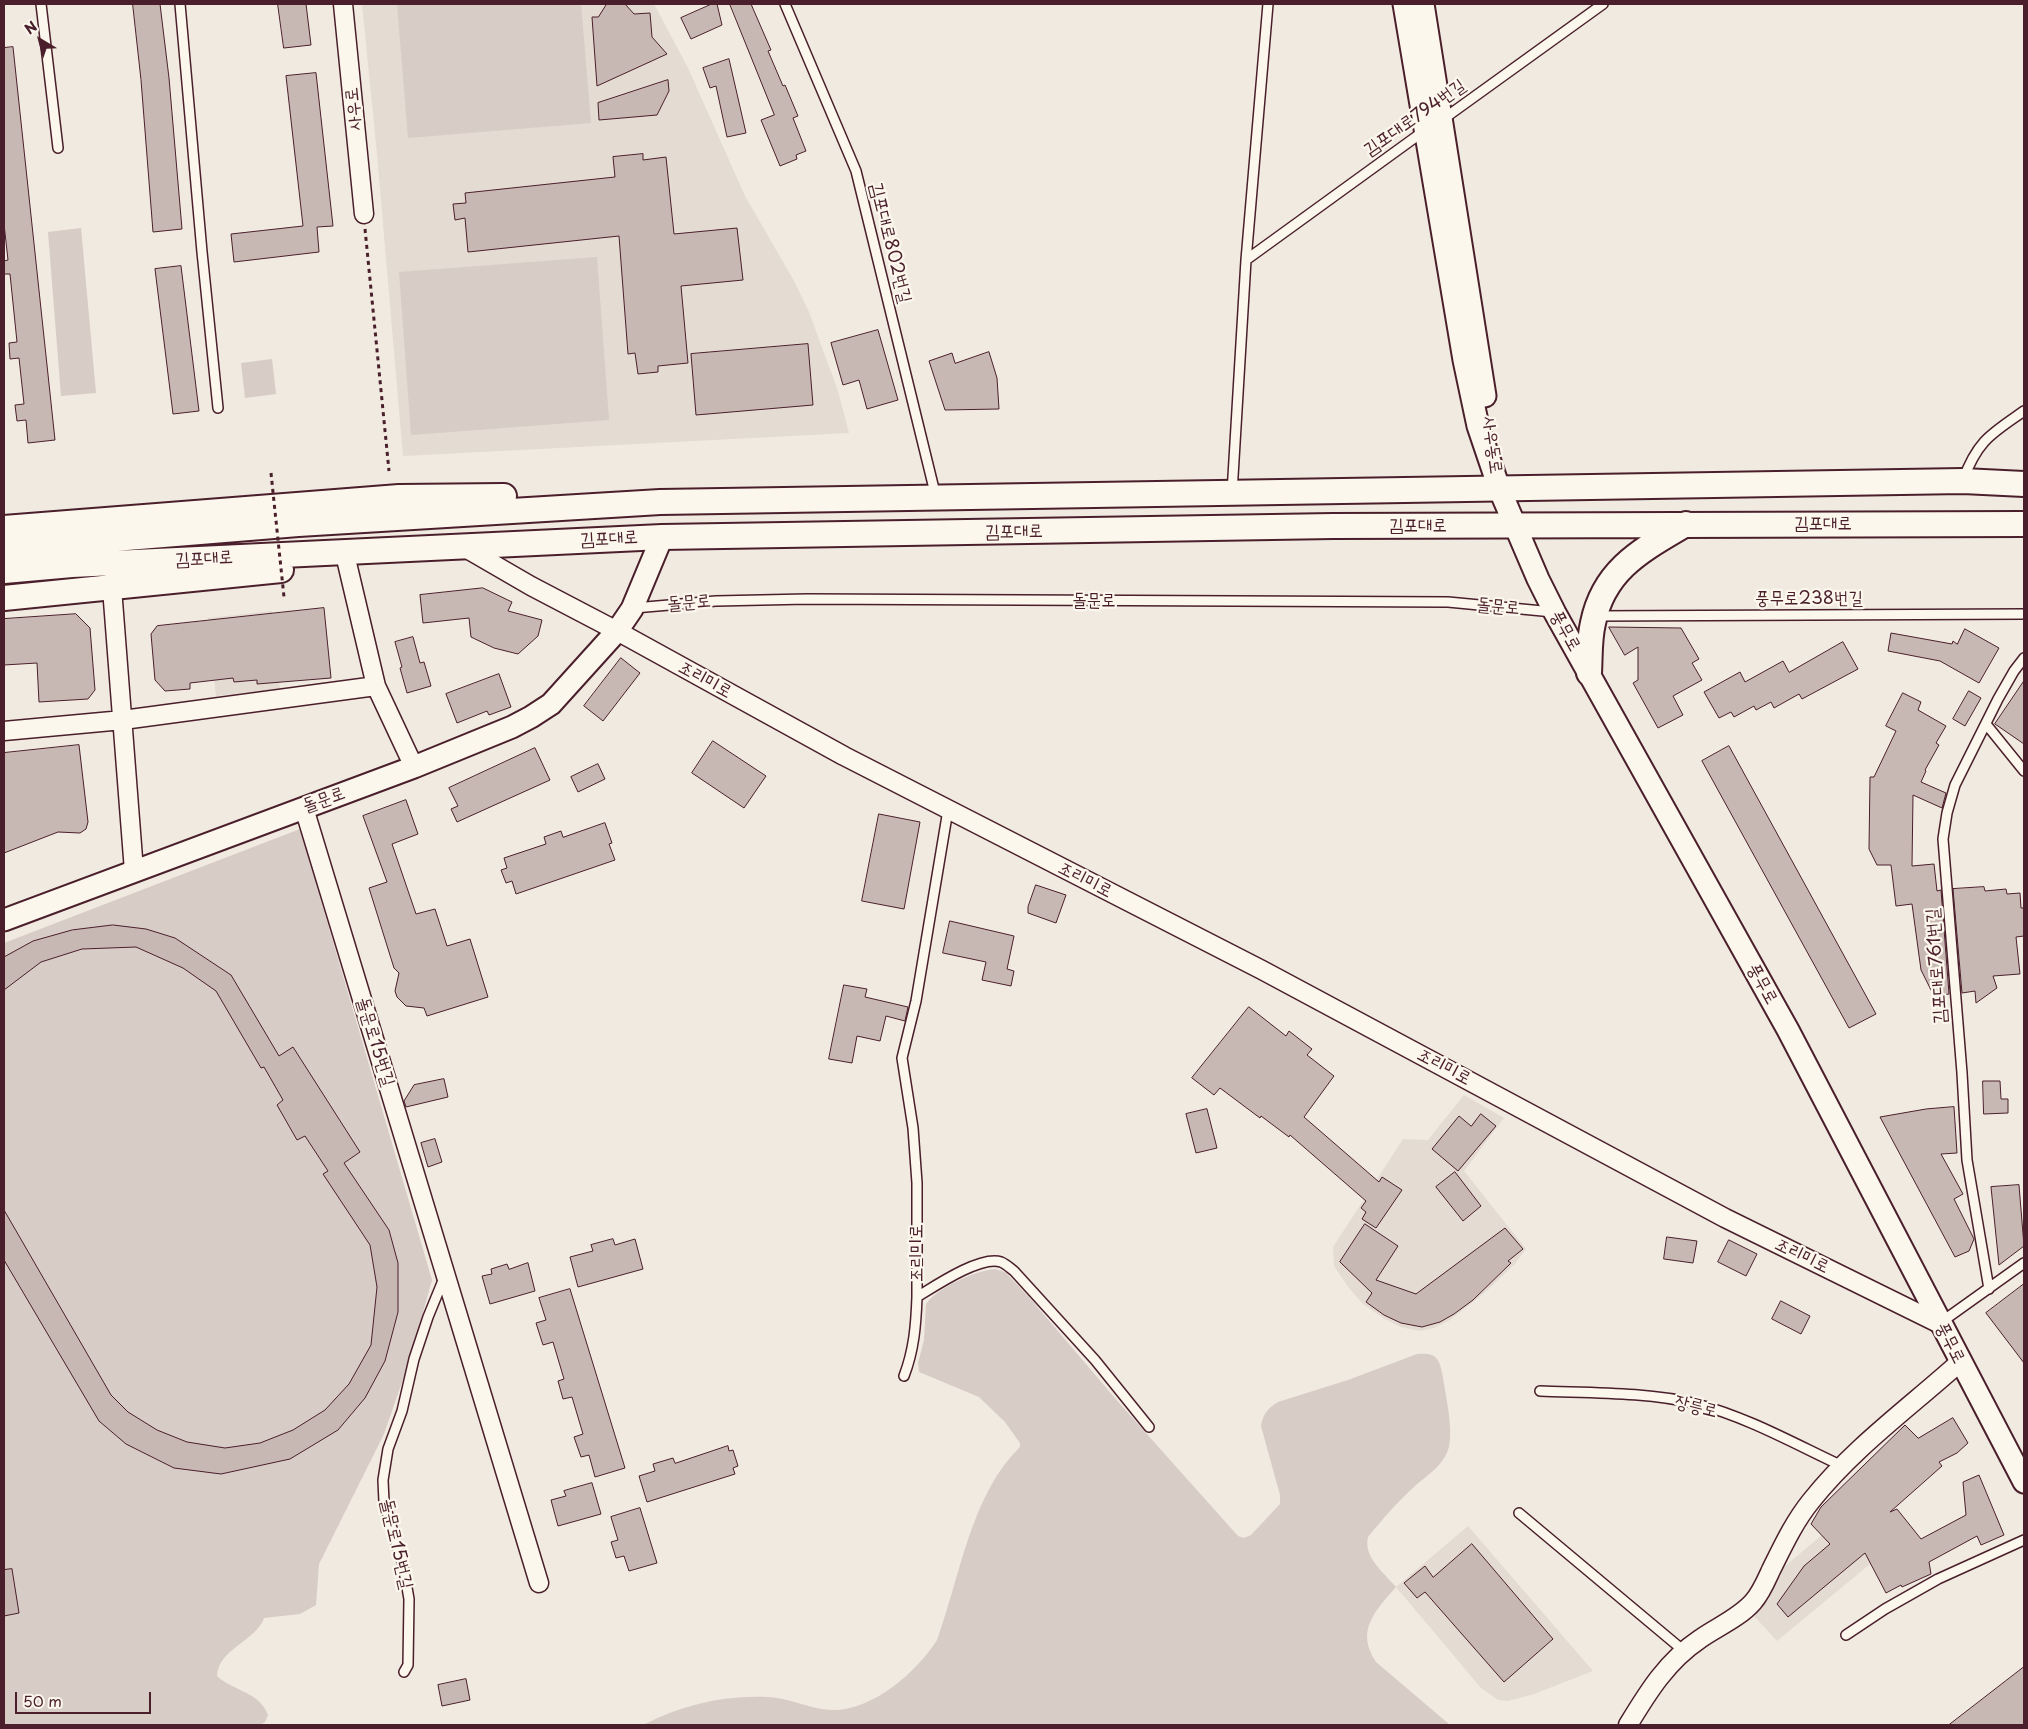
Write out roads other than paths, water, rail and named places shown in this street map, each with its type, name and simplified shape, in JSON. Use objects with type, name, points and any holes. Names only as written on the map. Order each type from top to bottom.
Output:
[{"type":"main road","name":"김포대로","points":[[4,548],[318,523],[660,502],[1963,481],[2024,484]]},
{"type":"main road","points":[[4,528],[399,497],[517,496],[660,502]]},
{"type":"main road","points":[[1589,673],[1594,616],[1597,604],[1606,586],[1619,569],[1642,551],[1686,524]]},
{"type":"main road","name":"김포대로","points":[[4,571],[72,565],[662,537],[1323,526],[2024,524]]},
{"type":"main road","points":[[4,598],[347,563],[453,547]]},
{"type":"street","name":"사우로","points":[[343,4],[364,214]]},
{"type":"street","name":"사우동로","points":[[1404,4],[1434,125],[1499,488]]},
{"type":"street","name":"사우동로","points":[[1423,4],[1434,125]]},
{"type":"street","name":"풍무로","points":[[1499,488],[1538,579],[1555,612],[1788,1030],[2024,1482]]},
{"type":"street","name":"돌문로","points":[[4,920],[414,767],[512,727],[531,717],[551,704],[617,631],[632,608],[662,537]]},
{"type":"street","name":"조리미로","points":[[453,547],[617,631],[836,752],[1262,970],[1725,1218],[1940,1324]]},
{"type":"street","points":[[347,563],[376,686],[414,767]]},
{"type":"street","points":[[112,588],[134,871]]},
{"type":"street","points":[[4,731],[123,720],[376,686]]},
{"type":"street","name":"돌문로15번길","points":[[304,808],[539,1583]]},
{"type":"street","points":[[1628,1725],[1657,1679],[1674,1659],[1699,1639],[1742,1612],[1753,1602],[1762,1589],[1793,1525],[1810,1501],[1842,1466],[1960,1362]]},
{"type":"lane","points":[[41,4],[58,148]]},
{"type":"lane","points":[[180,4],[218,408]]},
{"type":"lane","name":"김포대로802번길","points":[[785,4],[856,171],[936,498]]},
{"type":"lane","points":[[1232,493],[1246,260],[1268,4]]},
{"type":"lane","name":"김포대로794번길","points":[[1246,260],[1603,4]]},
{"type":"lane","points":[[1963,481],[1971,459],[1980,445],[2024,411]]},
{"type":"lane","name":"돌문로","points":[[632,608],[716,600],[827,599],[1448,602],[1555,612]]},
{"type":"lane","name":"풍무로238번길","points":[[1594,616],[2024,614]]},
{"type":"lane","name":"김포대로761번길","points":[[1989,1289],[1967,1160],[1962,1073],[1943,839],[1947,813],[1955,785],[2014,671],[2024,658]]},
{"type":"lane","points":[[1986,724],[2024,771]]},
{"type":"lane","name":"조리미로","points":[[948,810],[916,1001],[902,1058],[913,1128],[916,1166],[917,1297],[979,1264],[991,1260],[1002,1262],[1014,1271],[1077,1340],[1149,1427]]},
{"type":"lane","points":[[1940,1324],[2024,1262]]},
{"type":"lane","name":"돌문로15번길","points":[[404,1672],[408,1665],[409,1599],[403,1565],[384,1502],[384,1473],[388,1449],[405,1400],[414,1359],[445,1275]]},
{"type":"lane","points":[[904,1376],[910,1359],[916,1328],[917,1297]]},
{"type":"lane","name":"장릉로","points":[[1540,1391],[1622,1395],[1697,1404],[1774,1434],[1842,1466]]},
{"type":"lane","points":[[1519,1513],[1684,1651]]},
{"type":"lane","points":[[1846,1635],[1885,1609],[1938,1579],[2024,1540]]}]
